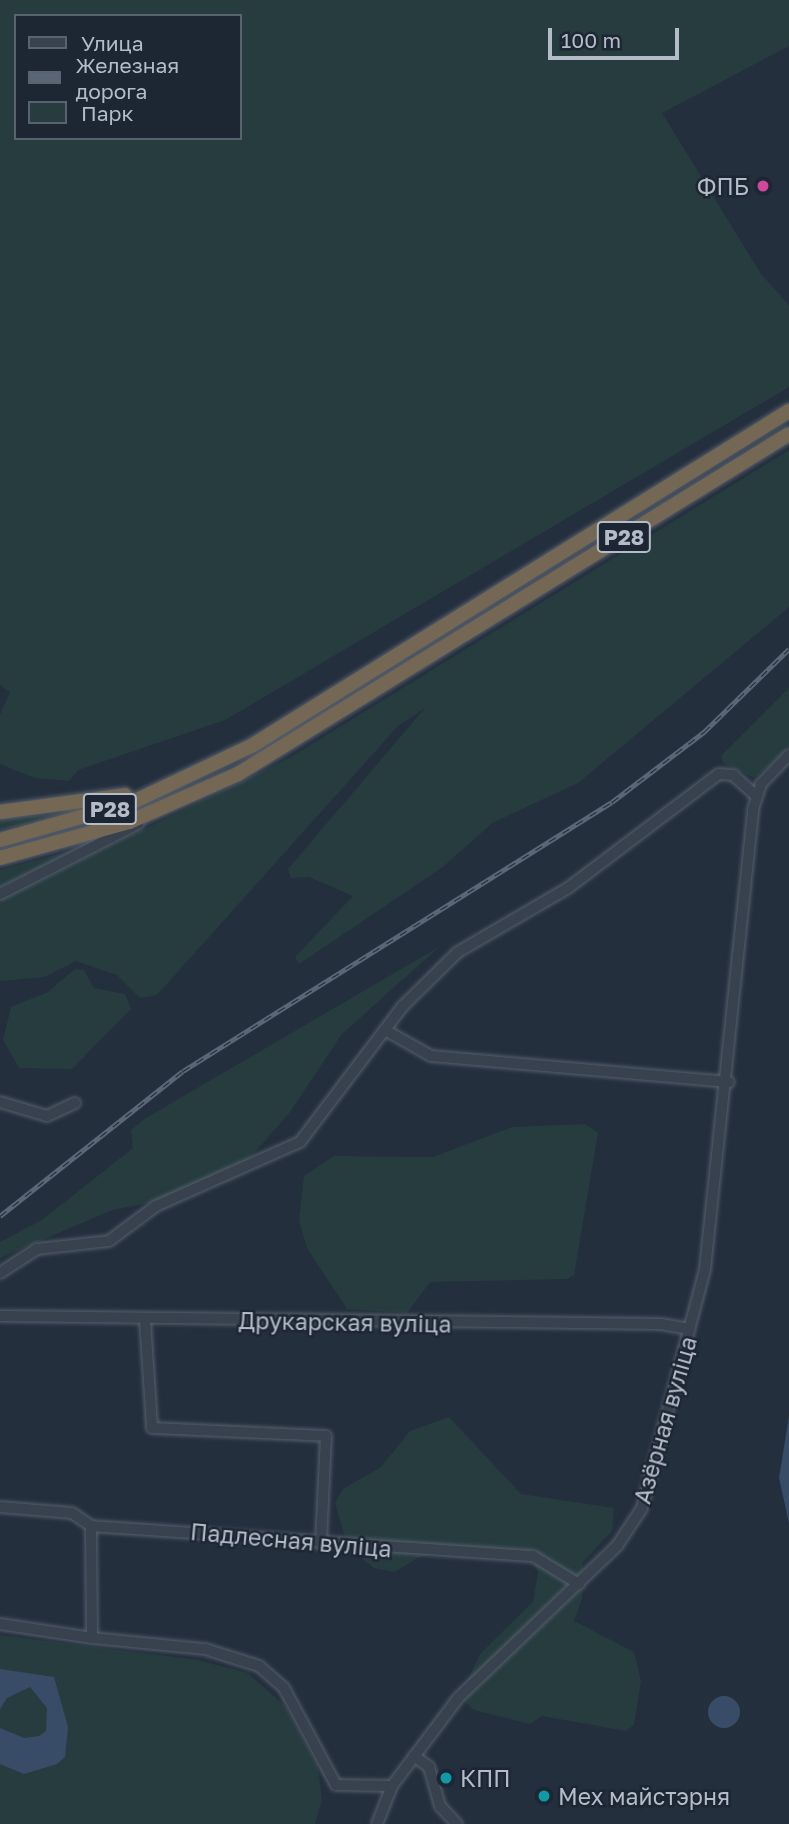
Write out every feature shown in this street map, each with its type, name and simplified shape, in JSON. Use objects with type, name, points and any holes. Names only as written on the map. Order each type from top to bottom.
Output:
[{"type":"highway","name":"Р28","points":[[0,840],[133,802],[216,764],[361,681],[789,411]]},
{"type":"highway","name":"Р28","points":[[0,858],[185,801],[342,715],[789,434]]},
{"type":"highway","points":[[0,812],[115,798],[216,764]]},
{"type":"street","points":[[0,1273],[37,1249],[109,1241],[156,1206],[300,1142],[385,1030],[458,952],[568,888],[719,775],[733,775],[756,796],[789,755]]},
{"type":"street","name":"Азёрная вуліца","points":[[377,1824],[392,1786],[459,1697],[617,1546],[642,1508],[705,1269],[729,1082],[756,796]]},
{"type":"street","points":[[0,894],[185,801]]},
{"type":"street","points":[[385,1030],[431,1056],[729,1082]]},
{"type":"street","points":[[0,1102],[47,1116],[75,1103]]},
{"type":"street","name":"Друкарская вуліца","points":[[0,1316],[690,1329]]},
{"type":"street","points":[[145,1319],[152,1428],[326,1436],[321,1544]]},
{"type":"street","name":"Падлесная вуліца","points":[[0,1507],[72,1513],[91,1526],[321,1544],[533,1556],[579,1584]]},
{"type":"street","points":[[91,1526],[92,1637]]},
{"type":"street","points":[[0,1624],[92,1637],[205,1648],[259,1666],[274,1675],[305,1720],[336,1785],[392,1786]]},
{"type":"street","points":[[414,1756],[429,1767],[440,1806],[457,1824]]},
{"type":"green space","points":[[0,0],[789,0],[789,46],[662,113],[761,274],[789,305],[789,387],[225,720],[78,770],[69,781],[35,778],[0,764],[0,715],[10,692],[0,685]]},
{"type":"green space","points":[[789,450],[789,607],[578,783],[492,823],[443,867],[299,964],[295,957],[353,896],[309,877],[291,878],[288,869],[425,708],[398,726],[157,995],[140,998],[117,975],[76,961],[44,977],[0,981],[0,900],[289,758]]},
{"type":"green space","points":[[789,688],[789,748],[755,778],[724,764],[721,756]]},
{"type":"green space","points":[[74,813],[33,823],[0,830],[0,818]]},
{"type":"green space","points":[[85,847],[0,887],[0,870]]},
{"type":"green space","points":[[439,947],[342,1034],[290,1112],[231,1180],[181,1197],[112,1210],[0,1258],[0,1242],[42,1220],[133,1148],[131,1130],[146,1118]]},
{"type":"green space","points":[[75,969],[84,970],[94,988],[125,994],[131,1009],[72,1069],[19,1068],[3,1040],[11,1007],[48,992]]},
{"type":"green space","points":[[585,1124],[598,1133],[574,1275],[567,1279],[430,1282],[407,1313],[347,1309],[307,1248],[299,1220],[304,1176],[334,1156],[433,1157],[512,1127]]},
{"type":"green space","points":[[449,1417],[521,1494],[614,1508],[612,1531],[583,1562],[582,1599],[574,1621],[634,1652],[641,1681],[634,1725],[626,1731],[542,1716],[530,1724],[474,1710],[459,1697],[481,1653],[533,1602],[538,1572],[530,1557],[456,1550],[419,1557],[395,1572],[374,1568],[348,1547],[335,1503],[343,1489],[381,1467],[410,1431]]},
{"type":"green space","points":[[0,1635],[198,1660],[248,1673],[285,1706],[318,1767],[322,1800],[315,1824],[0,1824]]},
{"type":"water","points":[[789,1416],[789,1523],[779,1478]]},
{"type":"water","points":[[0,1669],[54,1677],[68,1727],[65,1757],[57,1764],[24,1774],[0,1764],[0,1728],[24,1738],[39,1736],[46,1731],[47,1708],[30,1687],[7,1698],[0,1709]]},
{"type":"water","points":[[724,1696],[735,1701],[740,1712],[735,1723],[724,1728],[713,1723],[708,1712],[713,1701]]},
{"type":"railway","points":[[0,1216],[183,1071],[612,802],[704,732],[789,649]]},
{"type":"place","name":"ФПБ","points":[[763,186]]},
{"type":"place","name":"КПП","points":[[446,1778]]},
{"type":"place","name":"Мех майстэрня","points":[[544,1796]]}]
